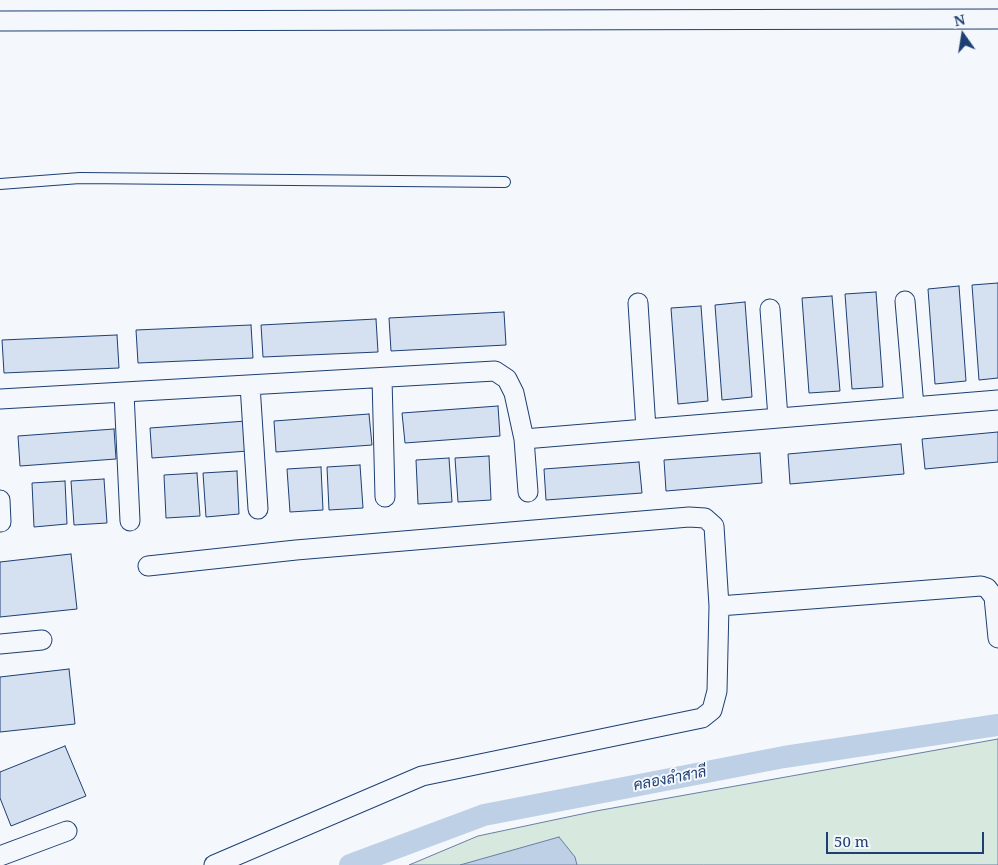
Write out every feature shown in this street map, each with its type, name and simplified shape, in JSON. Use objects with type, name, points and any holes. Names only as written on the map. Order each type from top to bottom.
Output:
[{"type":"street","points":[[0,21],[998,19]]},
{"type":"street","points":[[905,301],[914,407]]},
{"type":"street","points":[[638,303],[646,429]]},
{"type":"street","points":[[770,309],[778,418]]},
{"type":"street","points":[[0,399],[495,371],[507,379],[514,393],[524,439],[528,492]]},
{"type":"street","points":[[382,378],[385,497]]},
{"type":"street","points":[[250,385],[258,508]]},
{"type":"street","points":[[124,392],[130,521]]},
{"type":"street","points":[[524,439],[998,400]]},
{"type":"street","points":[[0,500],[1,522]]},
{"type":"street","points":[[148,566],[296,550],[689,517],[705,518],[714,526],[719,606],[717,691],[712,710],[702,718],[422,776],[214,865]]},
{"type":"street","points":[[719,606],[981,586],[987,588],[994,597],[998,638]]},
{"type":"street","points":[[0,644],[42,640]]},
{"type":"street","points":[[0,856],[67,831]]},
{"type":"lane","points":[[0,184],[80,178],[505,182]]},
{"type":"shaded area","points":[[998,739],[998,865],[409,865],[478,836],[596,811]]},
{"type":"water","points":[[559,837],[575,857],[577,865],[460,865]]},
{"type":"building","points":[[998,283],[998,378],[979,380],[972,285]]},
{"type":"building","points":[[959,286],[966,381],[935,384],[928,289]]},
{"type":"building","points":[[876,292],[883,387],[852,389],[845,294]]},
{"type":"building","points":[[832,296],[840,391],[809,393],[802,298]]},
{"type":"building","points":[[745,302],[752,397],[722,400],[715,305]]},
{"type":"building","points":[[701,306],[708,401],[678,404],[671,308]]},
{"type":"building","points":[[504,312],[506,345],[391,351],[389,318]]},
{"type":"building","points":[[376,319],[378,352],[263,357],[261,325]]},
{"type":"building","points":[[251,325],[253,358],[138,363],[136,330]]},
{"type":"building","points":[[117,335],[119,368],[4,373],[2,340]]},
{"type":"building","points":[[498,406],[500,436],[405,443],[402,413]]},
{"type":"building","points":[[369,414],[372,445],[276,452],[274,421]]},
{"type":"building","points":[[246,421],[248,451],[152,458],[150,428]]},
{"type":"building","points":[[114,429],[116,459],[20,466],[18,436]]},
{"type":"building","points":[[998,432],[998,462],[925,469],[922,439]]},
{"type":"building","points":[[901,444],[904,474],[790,484],[788,454]]},
{"type":"building","points":[[760,453],[762,483],[666,491],[664,460]]},
{"type":"building","points":[[489,456],[491,500],[458,502],[455,458]]},
{"type":"building","points":[[449,458],[452,502],[418,504],[416,460]]},
{"type":"building","points":[[639,462],[642,493],[546,500],[544,469]]},
{"type":"building","points":[[360,465],[363,508],[329,510],[327,467]]},
{"type":"building","points":[[321,467],[323,510],[290,512],[287,469]]},
{"type":"building","points":[[237,471],[239,514],[206,517],[203,473]]},
{"type":"building","points":[[197,473],[200,516],[166,518],[164,475]]},
{"type":"building","points":[[104,479],[107,523],[74,525],[71,481]]},
{"type":"building","points":[[65,481],[67,524],[34,527],[32,483]]},
{"type":"building","points":[[71,554],[77,609],[0,617],[0,562]]},
{"type":"building","points":[[69,669],[75,724],[0,732],[0,677]]},
{"type":"building","points":[[65,746],[86,796],[11,826],[0,798],[0,772]]},
{"type":"waterway","name":"คลองลำสาลี","points":[[350,865],[484,815],[784,757],[998,725]]}]
